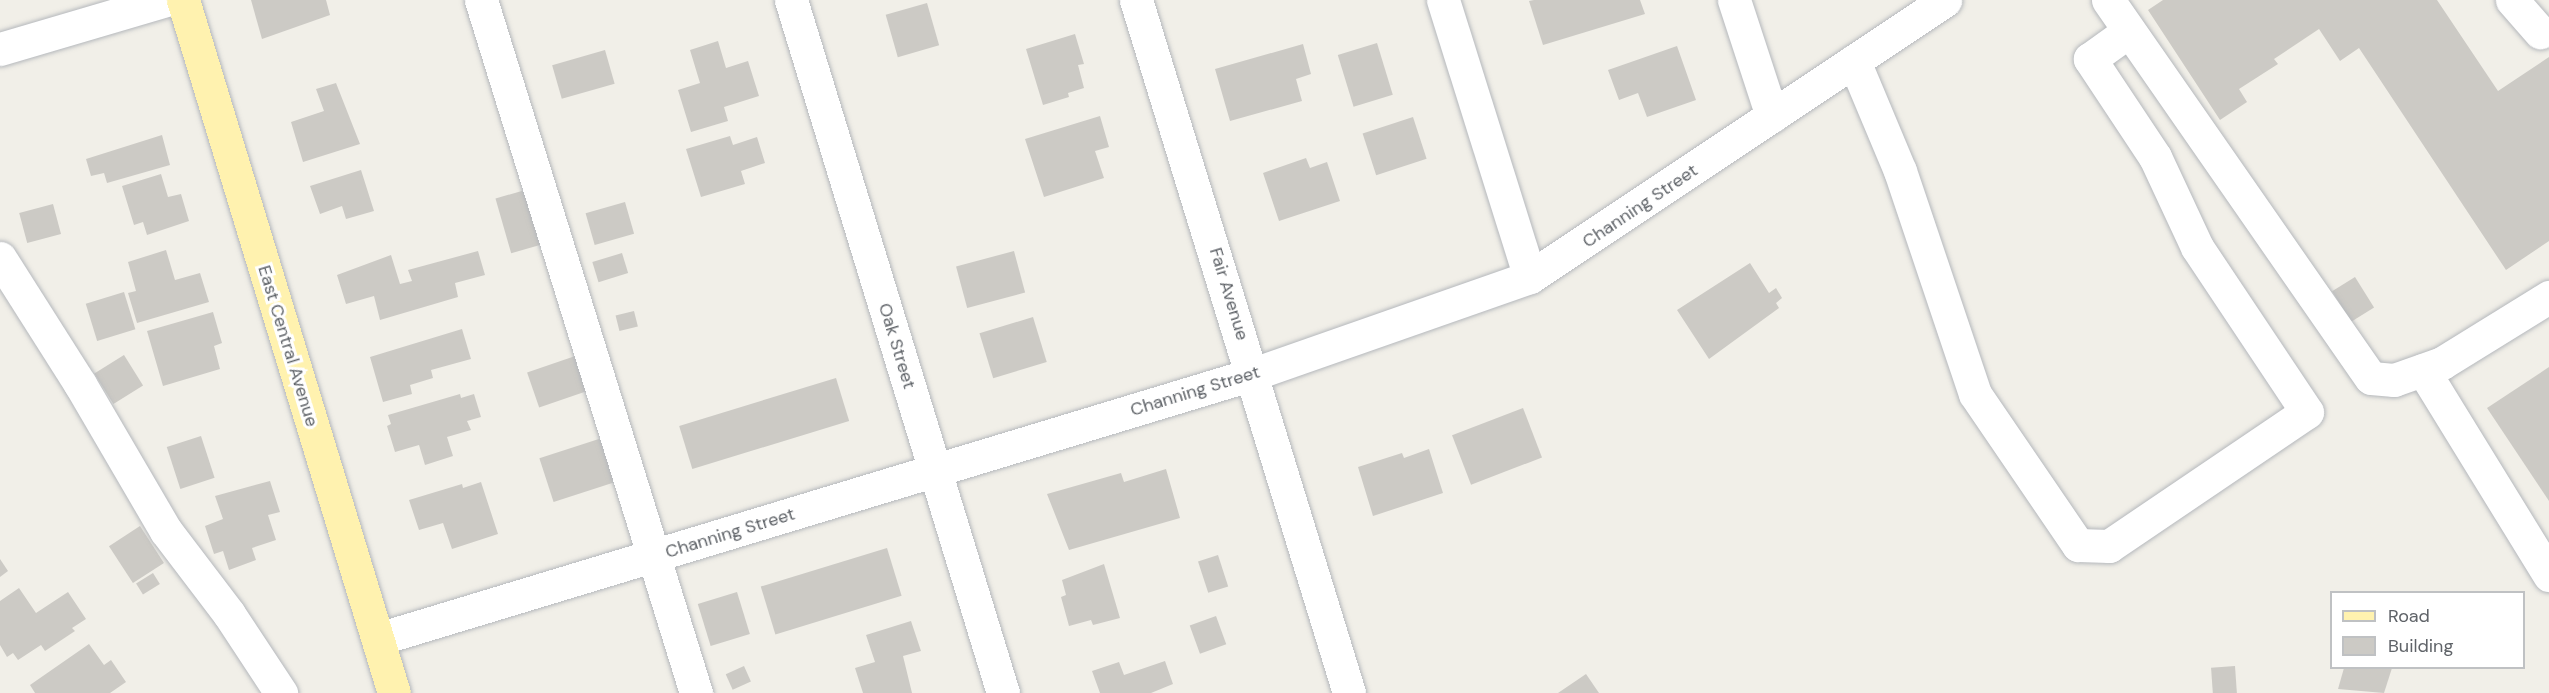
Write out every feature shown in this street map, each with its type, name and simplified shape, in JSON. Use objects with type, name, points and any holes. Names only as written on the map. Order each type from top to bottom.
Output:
[{"type":"main road","name":"East Central Avenue","points":[[183,0],[394,693]]},
{"type":"street","points":[[0,49],[166,0]]},
{"type":"street","points":[[481,0],[696,693]]},
{"type":"street","name":"Oak Street","points":[[791,0],[1003,693]]},
{"type":"street","name":"Fair Avenue","points":[[1136,0],[1253,374],[1348,693]]},
{"type":"street","points":[[1443,0],[1530,277]]},
{"type":"street","points":[[1734,0],[1772,117]]},
{"type":"street","name":"Channing Street","points":[[378,639],[1253,374],[1530,277],[1945,0]]},
{"type":"street","points":[[2108,0],[2190,122],[2371,378],[2394,380],[2442,363],[2549,297]]},
{"type":"street","points":[[2512,0],[2540,32]]},
{"type":"street","points":[[1854,62],[1900,171],[1975,394],[2078,544],[2109,546],[2307,412],[2198,247],[2155,157],[2090,59],[2129,32]]},
{"type":"street","points":[[2155,157],[2190,122]]},
{"type":"street","points":[[0,258],[166,531],[229,614],[281,693]]},
{"type":"street","points":[[2423,370],[2549,575]]},
{"type":"building","points":[[251,0],[326,0],[330,15],[262,39]]},
{"type":"building","points":[[1640,0],[1645,14],[1543,45],[1529,1]]},
{"type":"building","points":[[2163,0],[2437,0],[2498,91],[2549,57],[2549,241],[2506,270],[2359,48],[2340,61],[2319,29],[2274,59],[2278,64],[2239,89],[2247,102],[2220,120],[2148,10]]},
{"type":"building","points":[[927,3],[939,45],[898,57],[886,15]]},
{"type":"building","points":[[1075,34],[1084,64],[1078,65],[1084,88],[1068,93],[1069,97],[1043,105],[1026,49]]},
{"type":"building","points":[[718,41],[726,68],[748,61],[759,96],[724,107],[728,121],[691,132],[678,90],[700,83],[690,50]]},
{"type":"building","points":[[1377,43],[1393,95],[1354,107],[1338,55]]},
{"type":"building","points":[[1303,44],[1311,74],[1296,79],[1302,101],[1230,121],[1215,69]]},
{"type":"building","points":[[1677,46],[1696,100],[1647,117],[1638,93],[1619,100],[1608,70]]},
{"type":"building","points":[[605,50],[615,84],[562,99],[552,65]]},
{"type":"building","points":[[336,83],[360,144],[303,162],[291,122],[324,111],[316,89]]},
{"type":"building","points":[[1100,116],[1109,147],[1095,151],[1104,178],[1044,197],[1025,139]]},
{"type":"building","points":[[1413,117],[1427,159],[1376,175],[1363,133]]},
{"type":"building","points":[[162,135],[170,165],[107,183],[104,173],[91,176],[86,159]]},
{"type":"building","points":[[730,136],[733,145],[757,137],[765,163],[741,171],[745,184],[701,197],[686,149]]},
{"type":"building","points":[[1306,158],[1310,168],[1327,162],[1340,201],[1279,221],[1263,173]]},
{"type":"building","points":[[361,170],[374,211],[346,219],[342,206],[320,214],[310,186]]},
{"type":"building","points":[[161,174],[168,197],[181,194],[189,221],[147,235],[143,222],[134,225],[122,186]]},
{"type":"building","points":[[532,188],[548,243],[511,253],[495,198]]},
{"type":"building","points":[[625,202],[634,234],[595,245],[586,213]]},
{"type":"building","points":[[53,204],[61,234],[27,243],[19,213]]},
{"type":"building","points":[[166,250],[175,280],[200,273],[209,302],[137,323],[128,293],[136,291],[128,262]]},
{"type":"building","points":[[478,251],[485,275],[455,283],[458,297],[380,320],[374,296],[346,304],[337,275],[391,255],[400,284],[412,281],[408,270]]},
{"type":"building","points":[[1014,251],[1025,293],[967,308],[956,267]]},
{"type":"building","points":[[622,253],[628,273],[598,282],[592,262]]},
{"type":"building","points":[[1750,263],[1769,293],[1776,288],[1782,298],[1776,303],[1779,308],[1709,359],[1677,310]]},
{"type":"building","points":[[2355,277],[2374,308],[2351,322],[2332,291]]},
{"type":"building","points":[[124,292],[135,329],[97,341],[86,304]]},
{"type":"building","points":[[634,311],[638,327],[619,331],[616,316]]},
{"type":"building","points":[[213,312],[222,343],[214,346],[220,369],[163,386],[147,331]]},
{"type":"building","points":[[1033,317],[1047,362],[993,378],[979,333]]},
{"type":"building","points":[[462,329],[471,359],[431,370],[433,378],[410,385],[412,394],[383,402],[370,357]]},
{"type":"building","points":[[581,354],[593,389],[539,408],[527,373]]},
{"type":"building","points":[[124,355],[143,386],[113,404],[94,374]]},
{"type":"building","points":[[2549,367],[2549,501],[2487,408]]},
{"type":"building","points":[[836,378],[849,421],[692,469],[679,426]]},
{"type":"building","points":[[460,394],[461,398],[474,394],[481,417],[467,421],[471,430],[447,437],[453,456],[425,465],[419,445],[395,452],[387,426],[391,424],[388,415]]},
{"type":"building","points":[[1523,408],[1542,457],[1471,485],[1452,435]]},
{"type":"building","points":[[201,436],[215,478],[180,489],[167,447]]},
{"type":"building","points":[[605,437],[619,481],[554,502],[539,458]]},
{"type":"building","points":[[1429,449],[1443,493],[1373,516],[1358,467],[1402,453],[1404,458]]},
{"type":"building","points":[[1166,469],[1180,518],[1069,550],[1047,494],[1121,473],[1124,482]]},
{"type":"building","points":[[270,481],[280,512],[268,515],[276,540],[252,548],[256,560],[229,570],[223,551],[214,554],[205,526],[223,519],[215,496]]},
{"type":"building","points":[[481,482],[498,534],[452,549],[443,523],[419,530],[409,500],[462,484],[463,488]]},
{"type":"building","points":[[140,526],[164,563],[133,583],[109,546]]},
{"type":"building","points":[[887,548],[902,596],[775,634],[761,587]]},
{"type":"building","points":[[1218,555],[1228,586],[1208,593],[1198,561]]},
{"type":"building","points":[[0,559],[8,571],[0,577]]},
{"type":"building","points":[[1104,564],[1120,618],[1093,625],[1091,620],[1069,626],[1061,597],[1066,595],[1062,580]]},
{"type":"building","points":[[153,573],[160,584],[143,595],[136,584]]},
{"type":"building","points":[[19,588],[36,613],[68,592],[86,619],[72,628],[75,631],[45,651],[41,645],[18,660],[13,653],[7,657],[0,645],[0,601]]},
{"type":"building","points":[[737,592],[750,634],[711,646],[698,604]]},
{"type":"building","points":[[1216,616],[1226,644],[1200,654],[1190,626]]},
{"type":"building","points":[[911,621],[921,651],[903,656],[912,693],[863,693],[855,668],[875,662],[866,635]]},
{"type":"building","points":[[89,644],[104,665],[111,660],[126,682],[110,693],[35,693],[30,685]]},
{"type":"building","points":[[1165,661],[1173,684],[1151,693],[1100,693],[1092,671],[1119,662],[1124,675]]},
{"type":"building","points":[[744,666],[751,682],[733,690],[726,674]]},
{"type":"building","points":[[2235,666],[2237,693],[2213,693],[2211,668]]},
{"type":"building","points":[[2344,669],[2392,669],[2384,693],[2338,689]]},
{"type":"building","points":[[1586,674],[1599,693],[1558,693]]}]
